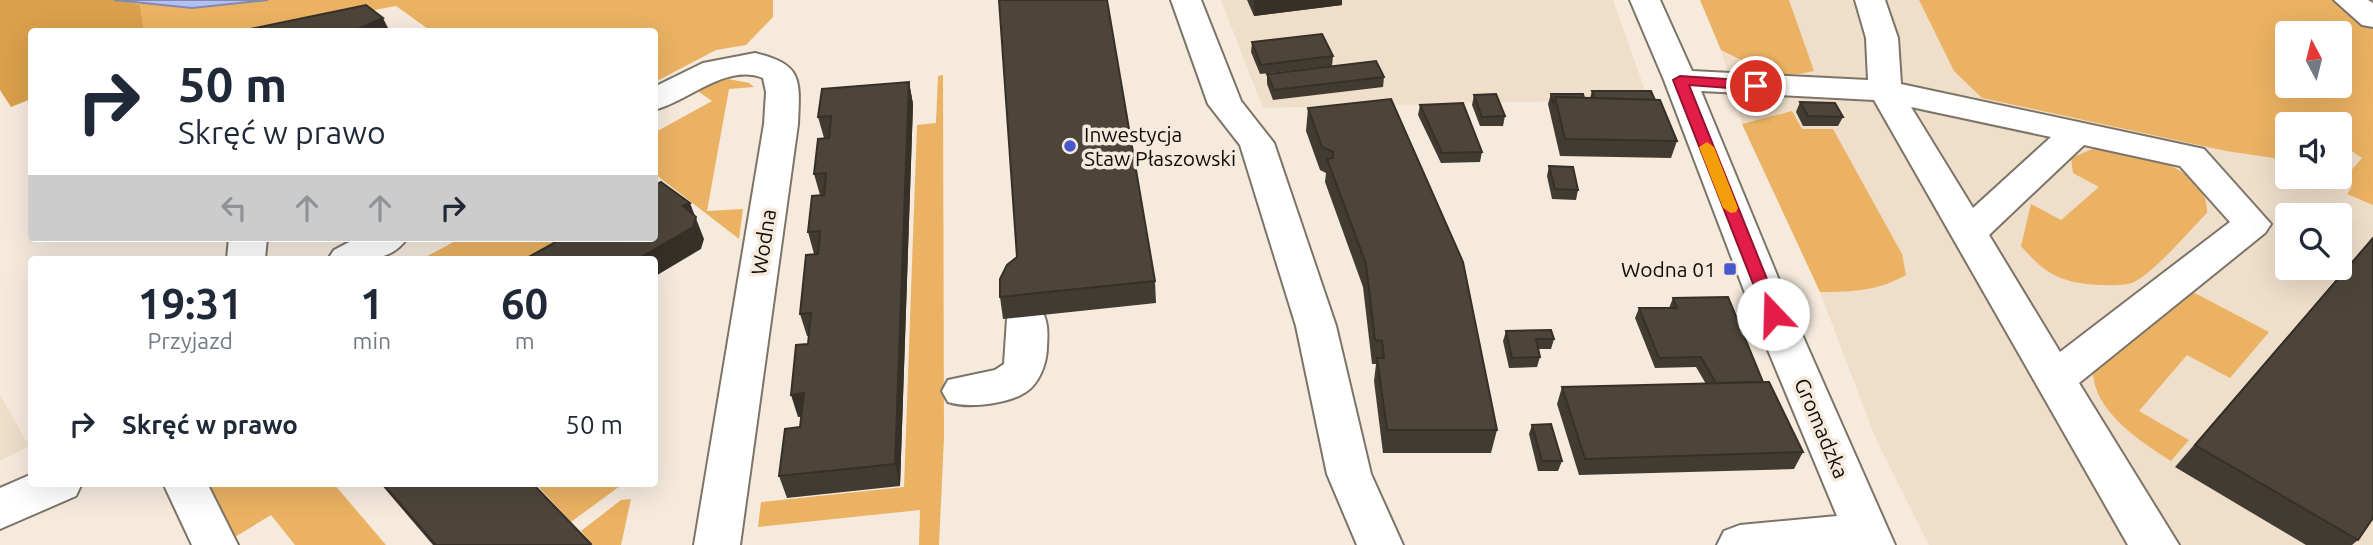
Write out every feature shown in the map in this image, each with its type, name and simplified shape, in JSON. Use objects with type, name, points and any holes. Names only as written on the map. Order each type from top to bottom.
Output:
[{"type":"street","points":[[1186,0],[1225,104],[1257,143],[1316,326],[1349,474],[1380,545]]},
{"type":"street","name":"Gromadzka","points":[[1645,0],[1680,80],[1773,314],[1869,539]]},
{"type":"street","points":[[1870,0],[1881,38],[1885,91],[2149,539],[2156,545]]},
{"type":"street","points":[[2348,0],[2373,18]]},
{"type":"street","name":"Wodna","points":[[658,98],[714,70],[755,63],[778,72],[783,92],[779,138],[717,545]]},
{"type":"street","points":[[1680,80],[1885,91],[2192,157],[2252,224],[2055,379]]},
{"type":"street","points":[[1969,233],[2077,132]]},
{"type":"street","points":[[353,256],[380,242]]},
{"type":"street","points":[[963,390],[994,388],[1014,380],[1022,372],[1027,363],[1027,320]]},
{"type":"street","points":[[0,510],[49,487]]},
{"type":"street","points":[[186,487],[215,545]]},
{"type":"street","points":[[1740,545],[1869,539]]},
{"type":"shaded area","points":[[0,0],[114,0],[140,4],[144,28],[28,28],[28,100],[11,107],[0,90]]},
{"type":"shaded area","points":[[143,0],[773,0],[773,17],[746,45],[716,50],[658,80],[658,28],[427,28],[396,6],[279,28],[144,28],[140,4]]},
{"type":"shaded area","points":[[1221,0],[1613,0],[1648,99],[1263,108]]},
{"type":"shaded area","points":[[1700,0],[2373,0],[2373,545],[1929,545],[1875,437],[1820,292],[1742,124],[1721,50]]},
{"type":"shaded area","points":[[1700,0],[1789,0],[1814,71],[1787,74],[1766,71],[1721,50]]},
{"type":"shaded area","points":[[1919,0],[2334,0],[2373,29],[2373,205],[2347,194],[2352,189],[2352,169],[2362,158],[2352,151],[2352,112],[2275,112],[2275,158],[2226,151],[1982,98],[1954,71]]},
{"type":"shaded area","points":[[943,75],[944,438],[939,545],[919,545],[920,510],[758,527],[761,502],[904,487],[917,125],[936,123],[938,76]]},
{"type":"shaded area","points":[[728,79],[749,83],[754,87],[729,89],[707,211],[743,209],[739,239],[658,176],[658,131],[712,101],[693,88]]},
{"type":"shaded area","points":[[1792,111],[1802,129],[1833,129],[1902,254],[1906,275],[1864,290],[1820,292],[1742,124]]},
{"type":"shaded area","points":[[2107,146],[2154,159],[2185,174],[2197,185],[2205,198],[2207,213],[2160,262],[2132,283],[2100,285],[2075,282],[2047,271],[2021,246],[2031,204],[2061,220],[2099,187],[2073,173],[2071,158]]},
{"type":"shaded area","points":[[454,242],[594,242],[570,256],[428,256]]},
{"type":"shaded area","points":[[2189,290],[2269,332],[2230,378],[2187,355],[2139,411],[2189,440],[2171,461],[2133,435],[2110,412],[2095,386],[2093,371]]},
{"type":"shaded area","points":[[0,395],[28,447],[0,461]]},
{"type":"shaded area","points":[[210,487],[336,487],[386,545],[295,545],[271,515],[230,540]]},
{"type":"shaded area","points":[[539,487],[619,487],[571,522]]},
{"type":"shaded area","points":[[631,499],[621,545],[593,545],[581,531],[621,500]]},
{"type":"water","points":[[114,0],[268,0],[192,8]]},
{"type":"building","name":"Inwestycja Staw Płaszowski","points":[[999,0],[1107,0],[1155,281],[1000,297],[1000,279],[1007,265],[1017,257]]},
{"type":"building","points":[[366,5],[383,18],[360,28],[255,28]]},
{"type":"building","points":[[1322,34],[1333,56],[1261,65],[1252,42]]},
{"type":"building","points":[[1376,61],[1384,77],[1274,90],[1267,74]]},
{"type":"building","points":[[909,82],[895,464],[779,476],[785,429],[800,427],[804,393],[791,395],[796,345],[808,344],[811,313],[800,314],[806,255],[818,254],[820,231],[808,232],[812,196],[824,195],[826,173],[814,174],[818,139],[829,138],[831,116],[818,117],[822,89]]},
{"type":"building","points":[[1592,91],[1651,91],[1655,100],[1595,98]]},
{"type":"building","points":[[1496,94],[1505,116],[1482,117],[1474,95]]},
{"type":"building","points":[[1551,94],[1583,94],[1584,98],[1555,97],[1553,104]]},
{"type":"building","points":[[1555,97],[1660,100],[1677,141],[1565,139]]},
{"type":"building","points":[[1391,99],[1463,262],[1497,430],[1387,430],[1377,358],[1384,358],[1383,348],[1382,341],[1375,340],[1366,264],[1327,159],[1333,158],[1333,152],[1322,147],[1308,108]]},
{"type":"building","points":[[1800,102],[1835,103],[1843,117],[1808,116]]},
{"type":"building","points":[[1463,103],[1482,152],[1442,153],[1420,105]]},
{"type":"building","points":[[1549,166],[1573,167],[1578,190],[1555,189]]},
{"type":"building","points":[[661,182],[690,203],[683,206],[696,217],[693,227],[643,256],[530,256],[556,242],[658,242],[658,184]]},
{"type":"building","points":[[2373,238],[2373,518],[2358,540],[2195,445],[2337,280],[2352,280],[2352,262]]},
{"type":"building","points":[[1728,297],[1763,382],[1716,383],[1701,357],[1659,358],[1639,308],[1677,308],[1673,298]]},
{"type":"building","points":[[1551,330],[1554,339],[1536,339],[1540,357],[1512,358],[1506,331]]},
{"type":"building","points":[[1769,382],[1803,452],[1585,459],[1562,387]]},
{"type":"building","points":[[1551,424],[1562,461],[1542,461],[1532,425]]},
{"type":"building","points":[[385,487],[536,487],[591,544],[589,545],[436,545]]},
{"type":"slow traffic","points":[[1707,147],[1731,208]]},
{"type":"place","name":"Inwestycja Staw Płaszowski","points":[[1070,146]]},
{"type":"place","name":"Wodna 01","points":[[1730,269]]},
{"type":"route","points":[[1756,86],[1680,80],[1773,314]]}]
